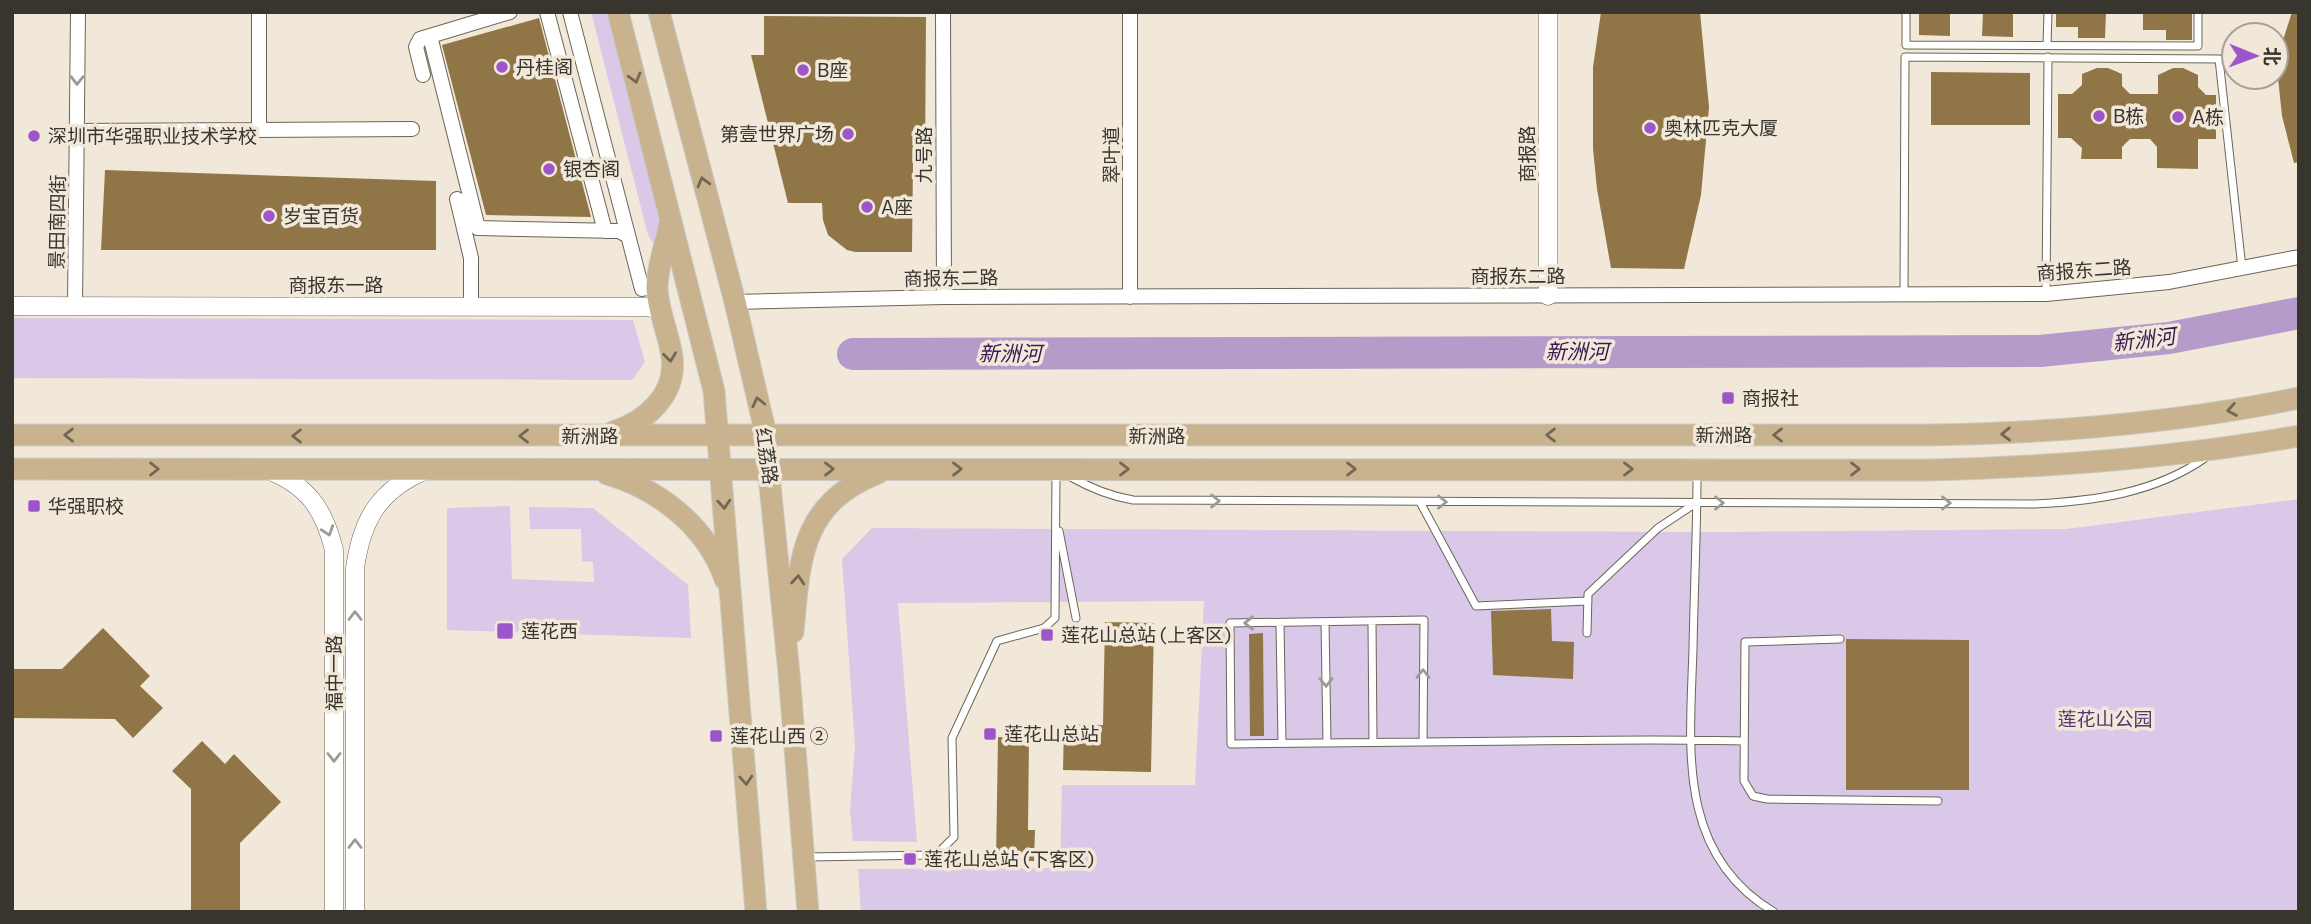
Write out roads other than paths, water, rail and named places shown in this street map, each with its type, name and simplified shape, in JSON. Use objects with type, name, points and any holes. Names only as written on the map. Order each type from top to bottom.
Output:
[{"type":"main road","points":[[618,12],[709,365],[722,469],[756,912]]},
{"type":"main road","name":"红荔路","points":[[659,12],[735,302],[765,436],[789,673],[808,912]]},
{"type":"main road","points":[[593,436],[634,424],[650,412],[663,397],[671,378],[672,359],[660,309],[650,287],[671,218]]},
{"type":"main road","name":"新洲路","points":[[12,435],[2018,434],[2122,425],[2215,413],[2299,398]]},
{"type":"main road","name":"新洲路","points":[[12,469],[2020,468],[2123,460],[2299,436]]},
{"type":"main road","points":[[581,469],[635,484],[659,496],[680,513],[709,547],[732,598]]},
{"type":"main road","points":[[789,673],[799,565],[806,540],[816,519],[835,498],[858,481],[889,469]]},
{"type":"street","name":"景田南四街","points":[[75,306],[78,12]]},
{"type":"street","points":[[259,130],[260,12]]},
{"type":"street","points":[[423,75],[416,47],[420,39],[485,25],[510,12]]},
{"type":"street","points":[[547,12],[605,231]]},
{"type":"street","points":[[570,12],[628,236],[650,287]]},
{"type":"street","name":"九号路","points":[[943,12],[944,297]]},
{"type":"street","name":"翠叶道","points":[[1130,12],[1130,297]]},
{"type":"street","name":"商报路","points":[[1548,12],[1548,296]]},
{"type":"street","points":[[430,36],[478,228],[473,307]]},
{"type":"street","points":[[77,131],[412,130]]},
{"type":"street","points":[[457,199],[471,258],[473,307]]},
{"type":"street","points":[[478,228],[619,231],[628,236]]},
{"type":"street","name":"商报东二路","points":[[735,302],[944,297],[2046,293],[2120,288],[2299,257]]},
{"type":"street","name":"商报东一路","points":[[12,306],[660,309]]},
{"type":"street","name":"福中一路","points":[[265,469],[300,487],[313,500],[324,517],[334,550],[334,912]]},
{"type":"street","name":"福中一路","points":[[355,912],[355,568],[358,545],[363,528],[373,510],[388,493],[405,479],[430,469]]},
{"type":"lane","points":[[1906,12],[1906,45],[2048,46],[2198,46],[2199,12]]},
{"type":"lane","points":[[2048,12],[2048,46]]},
{"type":"lane","points":[[1904,295],[1905,57],[2218,59],[2242,269]]},
{"type":"lane","points":[[2046,293],[2048,57]]},
{"type":"lane","points":[[804,857],[936,855],[954,837],[952,738],[997,641],[1044,628],[1055,618],[1055,469],[1094,490],[1133,500],[2080,502],[2120,495],[2184,473],[2217,449]]},
{"type":"lane","points":[[1697,470],[1690,739],[1693,790],[1713,848],[1743,891],[1774,912]]},
{"type":"lane","points":[[1420,502],[1476,606],[1588,601]]},
{"type":"lane","points":[[1587,633],[1588,594],[1658,528],[1697,503]]},
{"type":"lane","points":[[1056,513],[1076,618]]},
{"type":"lane","points":[[1423,742],[1424,620],[1230,623],[1231,744],[1373,742],[1423,742],[1690,739],[1743,741]]},
{"type":"lane","points":[[1325,622],[1327,743]]},
{"type":"lane","points":[[1372,622],[1373,742]]},
{"type":"lane","points":[[1280,623],[1282,743]]},
{"type":"lane","points":[[1840,639],[1745,642],[1744,781],[1753,796],[1767,799],[1938,801]]},
{"type":"waterway","name":"新洲河","points":[[853,354],[2040,351],[2169,338],[2299,313]]},
{"type":"place","name":"丹桂阁","points":[[502,67]]},
{"type":"place","name":"B座","points":[[803,70]]},
{"type":"place","name":"B栋","points":[[2099,116]]},
{"type":"place","name":"A栋","points":[[2178,117]]},
{"type":"place","name":"奥林匹克大厦","points":[[1650,128]]},
{"type":"place","name":"第壹世界广场","points":[[848,134]]},
{"type":"place","name":"深圳市华强职业技术学校","points":[[34,136]]},
{"type":"place","name":"银杏阁","points":[[549,169]]},
{"type":"place","name":"A座","points":[[867,207]]},
{"type":"place","name":"岁宝百货","points":[[269,216]]},
{"type":"place","name":"商报社","points":[[1728,398]]},
{"type":"place","name":"华强职校","points":[[34,506]]},
{"type":"place","name":"莲花西","points":[[505,631]]},
{"type":"place","name":"莲花山总站 (上客区)","points":[[1047,635]]},
{"type":"place","name":"莲花山总站","points":[[990,734]]},
{"type":"place","name":"莲花山西 ②","points":[[716,736]]},
{"type":"place","name":"莲花山总站 (下客区)","points":[[910,859]]},
{"type":"park label","name":"莲花山公园","points":[[2105,719]]}]
